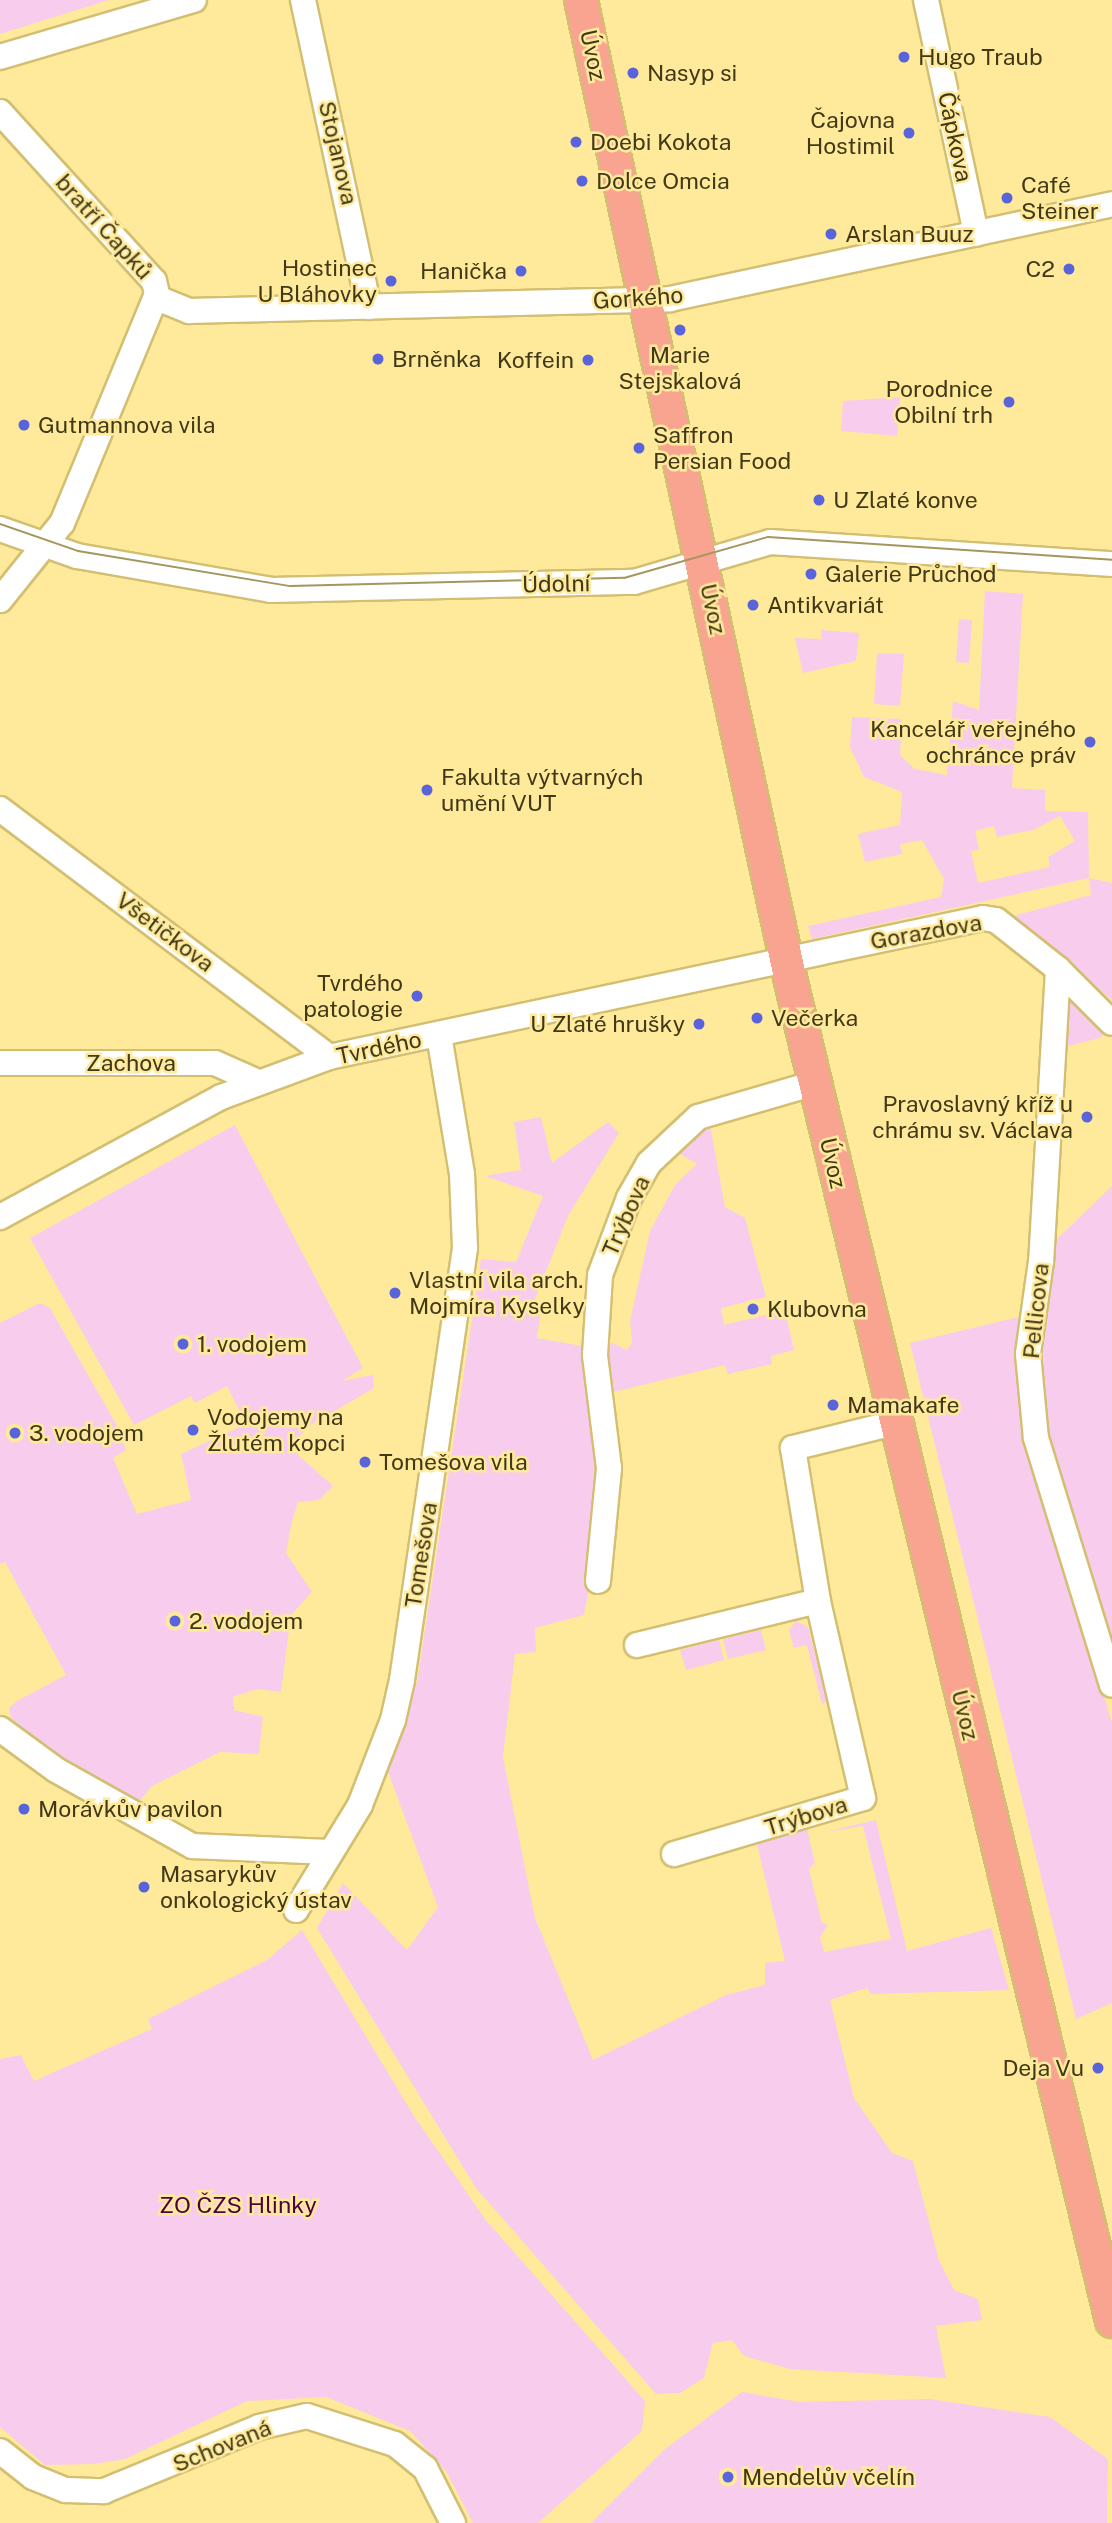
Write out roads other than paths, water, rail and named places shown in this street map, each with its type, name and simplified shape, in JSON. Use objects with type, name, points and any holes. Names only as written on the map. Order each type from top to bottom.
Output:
[{"type":"main road","name":"Úvoz","points":[[581,0],[786,960],[894,1423],[1112,2321]]},
{"type":"street","points":[[0,57],[194,0]]},
{"type":"street","name":"Stojanova","points":[[303,0],[369,307]]},
{"type":"street","name":"Čápkova","points":[[926,0],[976,233]]},
{"type":"street","name":"bratří Čapků","points":[[0,112],[154,281],[157,298],[62,523],[0,600]]},
{"type":"street","name":"Gorkého","points":[[157,298],[188,311],[645,301],[1112,204]]},
{"type":"street","name":"Údolní","points":[[0,529],[43,547],[271,590],[620,583],[771,542],[1112,564]]},
{"type":"street","name":"Všetičkova","points":[[0,809],[330,1057]]},
{"type":"street","name":"Gorazdova","points":[[786,960],[983,918],[996,920],[1058,969],[1112,1023]]},
{"type":"street","name":"Tvrdého","points":[[0,1217],[258,1082],[330,1057],[786,960]]},
{"type":"street","name":"Pellicova","points":[[1058,969],[1041,1261],[1028,1354],[1036,1438],[1112,1685]]},
{"type":"street","name":"Tomešova","points":[[296,1910],[360,1805],[393,1720],[462,1277],[465,1204],[439,1035]]},
{"type":"street","name":"Zachova","points":[[0,1063],[215,1063],[258,1082]]},
{"type":"street","name":"Trýbova","points":[[598,1581],[609,1468],[595,1354],[600,1275],[629,1198],[649,1163],[698,1117],[815,1083]]},
{"type":"street","name":"Trýbova","points":[[674,1854],[863,1798],[818,1601],[793,1448],[894,1423]]},
{"type":"street","points":[[637,1645],[818,1601]]},
{"type":"street","points":[[0,1729],[56,1770],[192,1846],[330,1852]]},
{"type":"street","name":"Schovaná","points":[[0,2451],[33,2477],[66,2490],[104,2491],[259,2427],[307,2417],[395,2444],[425,2468],[453,2523]]},
{"type":"tram line","points":[[0,524],[78,551],[290,586],[624,578],[768,537],[1112,560]]},
{"type":"place","name":"Hugo Traub","points":[[904,57]]},
{"type":"place","name":"Nasyp si","points":[[633,73]]},
{"type":"place","name":"Čajovna Hostimil","points":[[909,133]]},
{"type":"place","name":"Doebi Kokota","points":[[576,142]]},
{"type":"place","name":"Dolce Omcia","points":[[582,181]]},
{"type":"place","name":"Café Steiner","points":[[1007,198]]},
{"type":"place","name":"Arslan Buuz","points":[[831,234]]},
{"type":"place","name":"C2","points":[[1069,269]]},
{"type":"place","name":"Hanička","points":[[521,271]]},
{"type":"place","name":"Hostinec U Bláhovky","points":[[391,281]]},
{"type":"place","name":"Marie Stejskalová","points":[[680,330]]},
{"type":"place","name":"Brněnka","points":[[378,359]]},
{"type":"place","name":"Koffein","points":[[588,360]]},
{"type":"place","name":"Porodnice Obilní trh","points":[[1009,402]]},
{"type":"place","name":"Gutmannova vila","points":[[24,425]]},
{"type":"place","name":"Saffron Persian Food","points":[[639,448]]},
{"type":"place","name":"U Zlaté konve","points":[[819,500]]},
{"type":"place","name":"Galerie Průchod","points":[[811,574]]},
{"type":"place","name":"Antikvariát","points":[[753,605]]},
{"type":"place","name":"Kancelář veřejného ochránce práv","points":[[1090,742]]},
{"type":"place","name":"Fakulta výtvarných umění VUT","points":[[427,790]]},
{"type":"place","name":"Tvrdého patologie","points":[[417,996]]},
{"type":"place","name":"Večerka","points":[[757,1018]]},
{"type":"place","name":"U Zlaté hrušky","points":[[699,1024]]},
{"type":"place","name":"Pravoslavný kříž u chrámu sv. Václava","points":[[1087,1117]]},
{"type":"place","name":"Vlastní vila arch. Mojmíra Kyselky","points":[[395,1293]]},
{"type":"place","name":"Klubovna","points":[[753,1309]]},
{"type":"place","name":"1. vodojem","points":[[183,1344]]},
{"type":"place","name":"Mamakafe","points":[[833,1405]]},
{"type":"place","name":"Vodojemy na Žlutém kopci","points":[[193,1430]]},
{"type":"place","name":"3. vodojem","points":[[15,1433]]},
{"type":"place","name":"Tomešova vila","points":[[365,1462]]},
{"type":"place","name":"2. vodojem","points":[[175,1621]]},
{"type":"place","name":"Morávkův pavilon","points":[[24,1809]]},
{"type":"place","name":"Masarykův onkologický ústav","points":[[144,1887]]},
{"type":"place","name":"Deja Vu","points":[[1098,2068]]},
{"type":"place","name":"Mendelův včelín","points":[[728,2477]]},
{"type":"park label","name":"ZO ČZS Hlinky","points":[[238,2205]]}]
